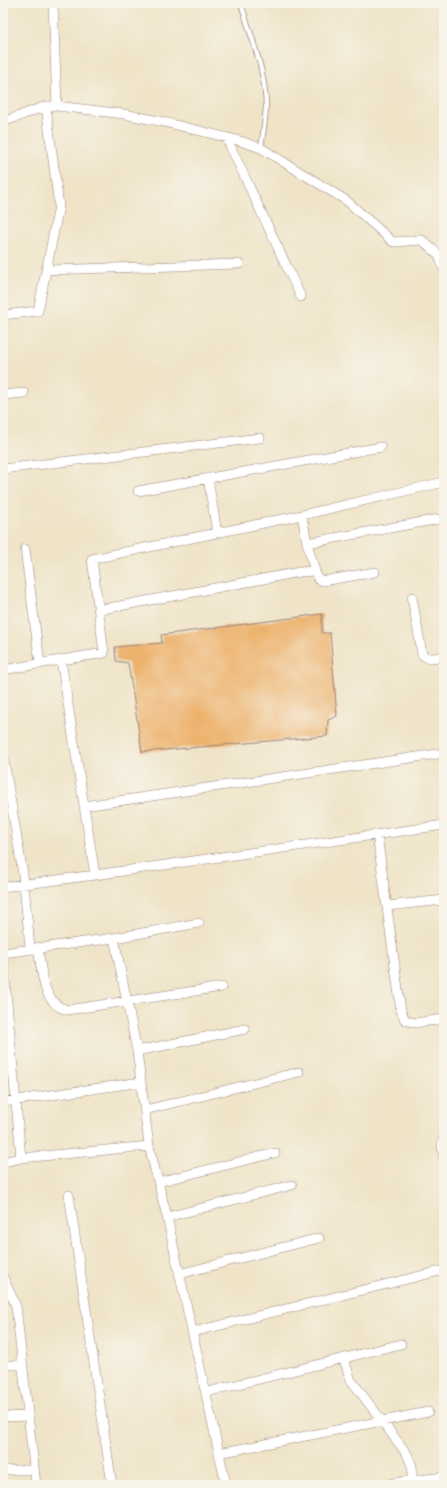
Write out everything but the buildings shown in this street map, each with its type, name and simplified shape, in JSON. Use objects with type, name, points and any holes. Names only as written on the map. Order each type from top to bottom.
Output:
[{"type":"street","points":[[52,3],[58,106]]},
{"type":"street","points":[[3,314],[38,311],[47,270],[59,206],[46,106]]},
{"type":"street","points":[[3,122],[46,106],[58,106],[124,114],[226,137],[261,148],[347,201],[393,242],[422,240],[439,255],[444,270]]},
{"type":"street","points":[[226,137],[301,297]]},
{"type":"street","points":[[47,270],[239,264]]},
{"type":"street","points":[[3,395],[24,393]]},
{"type":"street","points":[[3,469],[260,438]]},
{"type":"street","points":[[138,491],[381,447]]},
{"type":"street","points":[[208,478],[217,533]]},
{"type":"street","points":[[3,670],[104,653],[92,559],[302,516],[444,482]]},
{"type":"street","points":[[302,516],[307,543],[318,579],[323,582],[375,572]]},
{"type":"street","points":[[307,543],[440,519]]},
{"type":"street","points":[[25,549],[40,664]]},
{"type":"street","points":[[98,610],[300,572],[315,571]]},
{"type":"street","points":[[412,597],[422,654],[424,657],[430,658],[444,656]]},
{"type":"street","points":[[62,660],[95,875]]},
{"type":"street","points":[[84,806],[444,753]]},
{"type":"street","points":[[3,756],[34,948],[47,994],[56,1006],[67,1010],[74,1010],[222,987]]},
{"type":"street","points":[[3,887],[444,825]]},
{"type":"street","points":[[377,834],[401,1011],[405,1020],[415,1023],[444,1019]]},
{"type":"street","points":[[387,906],[444,900]]},
{"type":"street","points":[[3,952],[114,938],[199,923]]},
{"type":"street","points":[[114,938],[137,1051],[149,1146],[167,1217],[207,1392],[226,1485]]},
{"type":"street","points":[[3,958],[21,1158]]},
{"type":"street","points":[[137,1051],[245,1029]]},
{"type":"street","points":[[3,1066],[13,1066]]},
{"type":"street","points":[[145,1110],[299,1072]]},
{"type":"street","points":[[3,1102],[141,1082]]},
{"type":"street","points":[[444,1137],[442,1146],[444,1159]]},
{"type":"street","points":[[3,1162],[21,1158],[149,1146]]},
{"type":"street","points":[[158,1182],[275,1153]]},
{"type":"street","points":[[167,1217],[292,1185]]},
{"type":"street","points":[[69,1195],[112,1485]]},
{"type":"street","points":[[179,1274],[319,1238]]},
{"type":"street","points":[[193,1332],[444,1270]]},
{"type":"street","points":[[3,1277],[16,1306],[36,1485]]},
{"type":"street","points":[[207,1392],[344,1360],[401,1344]]},
{"type":"street","points":[[344,1360],[351,1380],[407,1454],[412,1466],[412,1484]]},
{"type":"street","points":[[3,1365],[23,1365]]},
{"type":"street","points":[[219,1453],[428,1412]]},
{"type":"street","points":[[3,1417],[28,1416]]},
{"type":"street","points":[[3,1470],[34,1470]]},
{"type":"street","points":[[393,1485],[412,1484],[444,1479]]},
{"type":"lane","points":[[242,3],[260,66],[265,94],[265,124],[261,148]]}]
